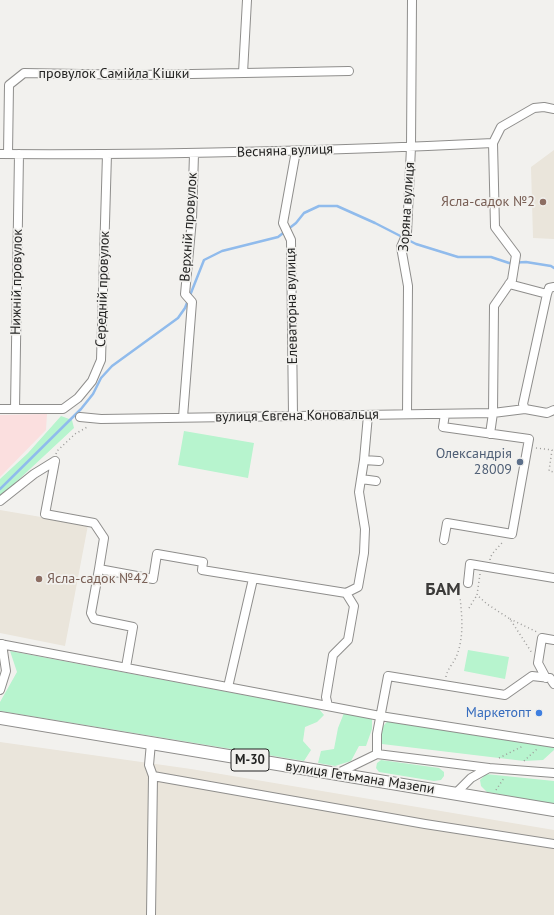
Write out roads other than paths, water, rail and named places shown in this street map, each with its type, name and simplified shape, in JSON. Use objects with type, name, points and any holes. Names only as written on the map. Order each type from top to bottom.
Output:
[{"type":"highway","name":"вулиця Гетьмана Мазепи","points":[[0,718],[554,810]]},
{"type":"street","points":[[243,73],[247,0]]},
{"type":"street","name":"Зоряна вулиця","points":[[407,414],[408,286],[401,247],[407,233],[411,147],[412,0]]},
{"type":"street","name":"провулок Самійла Кішки","points":[[4,154],[9,85],[24,73],[139,75],[349,71]]},
{"type":"street","points":[[490,434],[493,413],[494,306],[511,282],[516,255],[495,227],[493,143],[500,126],[534,108],[544,107],[554,109]]},
{"type":"street","name":"Весняна вулиця","points":[[4,154],[194,154],[493,143]]},
{"type":"street","name":"Елеваторна вулиця","points":[[293,416],[292,240],[283,223],[296,151]]},
{"type":"street","name":"Нижній провулок","points":[[15,409],[19,154]]},
{"type":"street","name":"Середній провулок","points":[[15,409],[63,409],[78,398],[92,381],[101,360],[107,154]]},
{"type":"street","name":"Верхній провулок","points":[[183,417],[192,302],[185,294],[192,219],[194,154]]},
{"type":"street","points":[[511,282],[547,294]]},
{"type":"street","points":[[525,409],[523,404],[547,294],[549,288],[554,287]]},
{"type":"street","points":[[0,409],[15,409]]},
{"type":"street","name":"вулиця Євгена Коновальця","points":[[80,417],[445,414],[493,413],[525,409],[547,413],[554,410]]},
{"type":"street","points":[[444,540],[447,523],[512,534],[529,439],[443,427],[445,414]]},
{"type":"street","points":[[99,569],[153,579],[157,554],[203,562],[202,570],[346,594],[358,587],[364,553],[366,529],[359,492],[364,460],[368,415]]},
{"type":"street","points":[[364,460],[379,461]]},
{"type":"street","points":[[0,501],[34,474],[55,461],[45,514],[94,523],[104,538],[91,613],[94,619],[133,626],[126,667]]},
{"type":"street","points":[[361,479],[376,481]]},
{"type":"street","points":[[468,583],[470,564],[554,578]]},
{"type":"street","points":[[228,687],[253,578]]},
{"type":"street","points":[[328,706],[326,697],[333,655],[348,640],[354,606],[346,594]]},
{"type":"street","points":[[546,678],[538,663],[542,638],[554,640]]},
{"type":"street","points":[[0,690],[6,671],[1,644],[380,716],[554,743]]},
{"type":"street","points":[[377,754],[377,734],[388,676],[505,695],[532,676],[550,678],[554,684]]},
{"type":"street","points":[[151,743],[149,765],[152,776],[151,915]]},
{"type":"street","points":[[336,774],[377,754],[489,768],[554,773]]},
{"type":"street","points":[[455,794],[471,778],[489,768]]},
{"type":"street","points":[[152,776],[554,844]]},
{"type":"waterway","points":[[0,489],[81,409],[93,394],[101,378],[112,366],[178,318],[185,308],[204,260],[222,251],[278,237],[296,223],[304,213],[319,206],[337,206],[416,244],[458,257],[491,257],[509,263],[526,262],[551,266],[554,268]]},
{"type":"place","name":"Ясла-садок №2","points":[[543,202]]},
{"type":"place","name":"Олександрія 28009","points":[[520,462]]},
{"type":"place","name":"Ясла-садок №42","points":[[39,579]]},
{"type":"place","name":"Маркетопт","points":[[539,713]]},
{"type":"district","name":"БАМ","points":[[443,590]]}]
